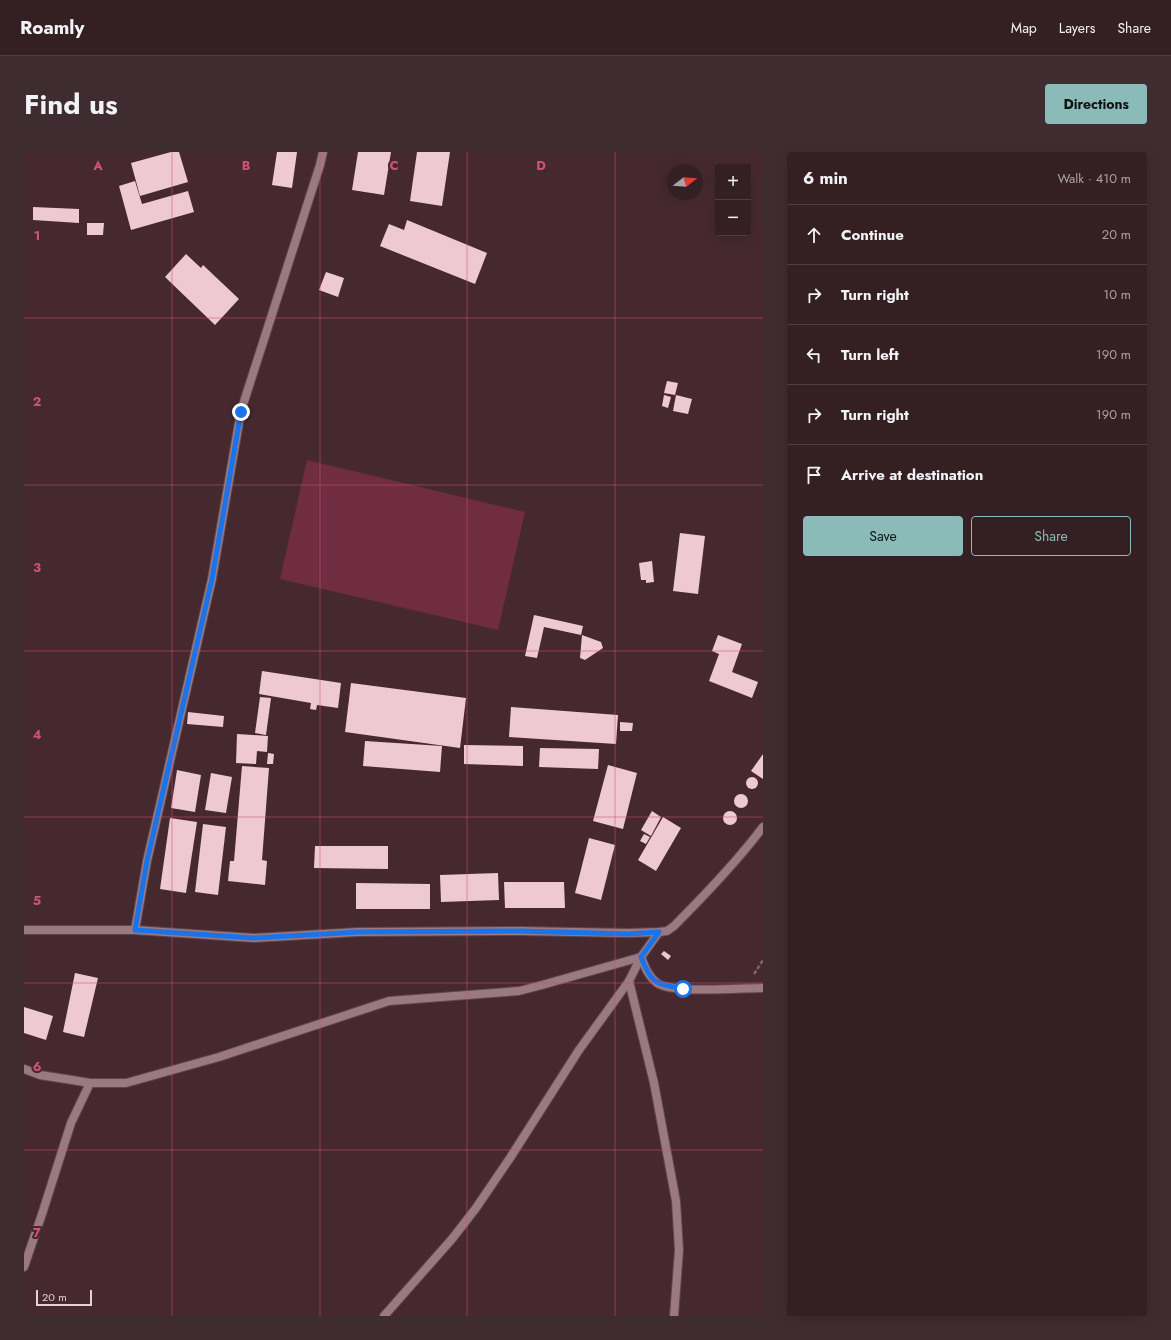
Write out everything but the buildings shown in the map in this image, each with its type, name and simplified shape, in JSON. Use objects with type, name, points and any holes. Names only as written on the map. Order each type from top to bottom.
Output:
[{"type":"street","points":[[135,930],[147,861],[212,579],[241,412],[323,152]]},
{"type":"street","points":[[24,930],[135,930],[254,938],[358,932],[520,931],[628,934],[667,931],[674,926],[717,883],[763,827]]},
{"type":"street","points":[[384,1316],[452,1239],[476,1208],[579,1050],[629,982],[641,957],[659,932]]},
{"type":"street","points":[[641,957],[648,974],[658,984],[683,989],[763,988]]},
{"type":"street","points":[[24,1069],[40,1075],[90,1082],[126,1083],[227,1054],[389,1001],[519,991],[641,957]]},
{"type":"street","points":[[629,982],[654,1084],[676,1201],[679,1250],[674,1316]]},
{"type":"street","points":[[24,1266],[71,1123],[90,1082]]},
{"type":"shaded area","points":[[307,460],[525,512],[498,630],[280,579]]},
{"type":"route","points":[[241,412],[212,579],[147,861],[135,930],[254,938],[358,932],[520,931],[628,934],[659,932],[641,957],[648,974],[658,984],[683,989]]}]
